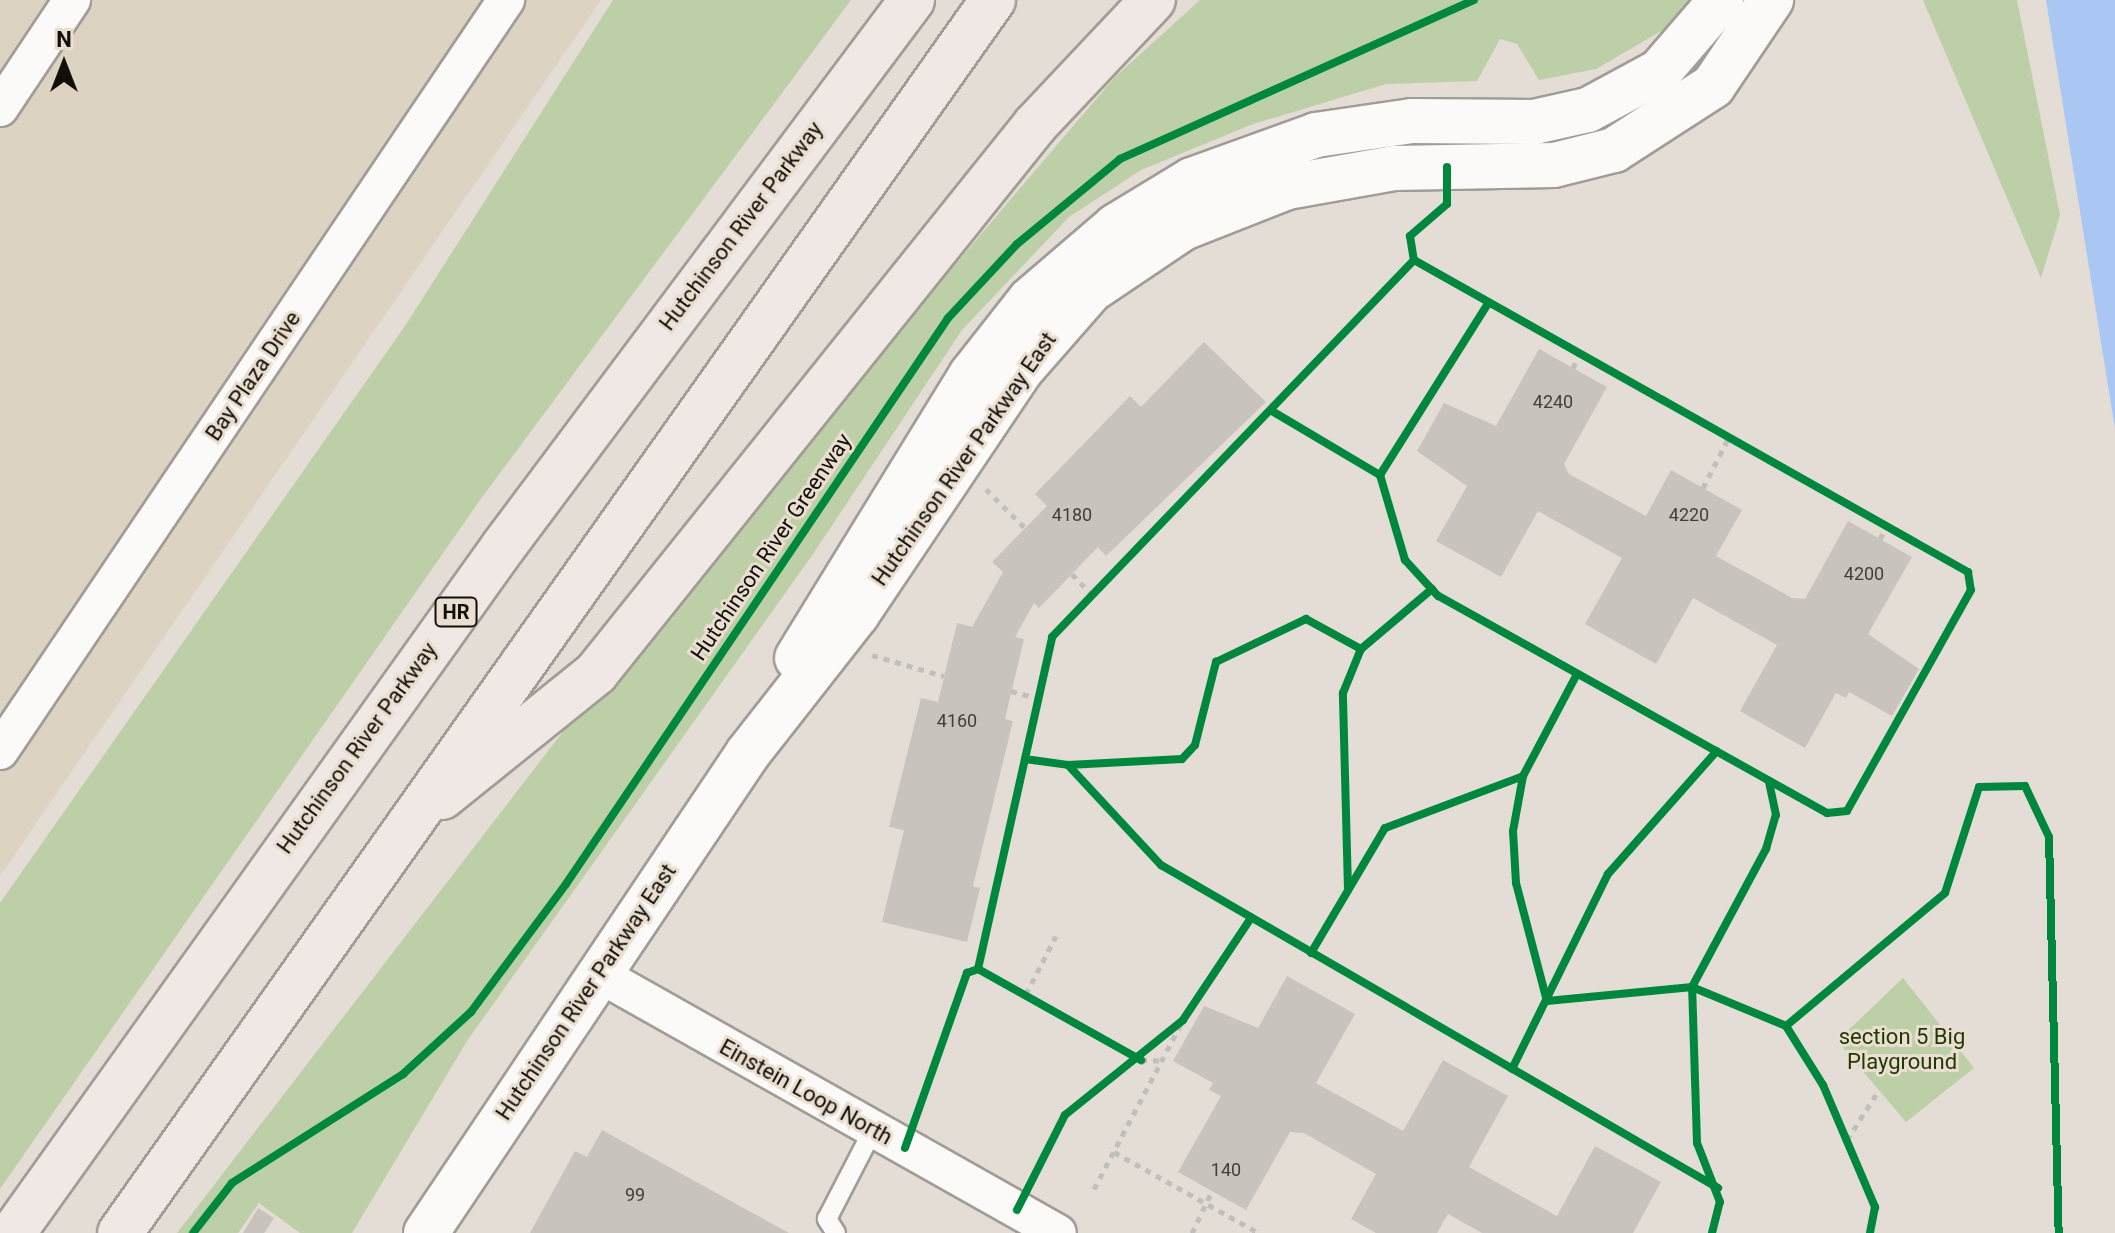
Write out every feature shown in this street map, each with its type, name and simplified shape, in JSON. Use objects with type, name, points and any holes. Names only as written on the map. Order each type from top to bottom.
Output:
[{"type":"highway","name":"Hutchinson River Parkway","points":[[13,1233],[503,547],[912,0]]},
{"type":"highway","points":[[120,1233],[400,831],[993,0]]},
{"type":"highway","points":[[400,831],[596,673],[1035,125],[1153,0]]},
{"type":"street","points":[[0,108],[72,0]]},
{"type":"street","name":"Bay Plaza Drive","points":[[0,751],[506,0]]},
{"type":"street","name":"Hutchinson River Parkway East","points":[[748,753],[826,603],[971,375],[1080,252],[1192,180],[1284,143],[1412,121],[1534,122],[1615,100],[1680,54],[1721,0]]},
{"type":"street","name":"Hutchinson River Parkway East","points":[[426,1233],[597,973],[748,753],[834,643],[958,461],[1067,314],[1152,245],[1253,198],[1323,178],[1395,168],[1523,168],[1614,150],[1713,86],[1771,0]]},
{"type":"street","name":"Einstein Loop North","points":[[597,973],[873,1130],[1035,1227]]},
{"type":"lane","points":[[827,1228],[873,1130]]},
{"type":"path","points":[[1567,346],[1594,361]]},
{"type":"path","points":[[1573,368],[1580,353]]},
{"type":"path","points":[[1715,430],[1742,445]]},
{"type":"path","points":[[1703,488],[1729,437]]},
{"type":"path","points":[[958,461],[1025,528]]},
{"type":"path","points":[[1873,519],[1900,534]]},
{"type":"path","points":[[1880,539],[1887,526]]},
{"type":"path","points":[[1072,574],[1093,596]]},
{"type":"path","points":[[1083,606],[1103,585]]},
{"type":"path","points":[[834,643],[944,676]]},
{"type":"path","points":[[1035,713],[1042,683]]},
{"type":"path","points":[[1011,691],[1038,698]]},
{"type":"path","points":[[1026,994],[1056,936]]},
{"type":"path","points":[[1014,988],[1039,1002]]},
{"type":"path","points":[[1094,1189],[1192,1007]]},
{"type":"path","points":[[1141,1060],[1183,1020]]},
{"type":"path","points":[[1128,1053],[1141,1060]]},
{"type":"path","points":[[1128,1063],[1165,1061]]},
{"type":"path","points":[[1847,1140],[1879,1090]]},
{"type":"path","points":[[1841,1127],[1852,1154]]},
{"type":"path","points":[[1114,1152],[1259,1233]]},
{"type":"path","points":[[1192,1233],[1212,1191]]},
{"type":"shaded area","points":[[0,0],[601,0],[0,876]]},
{"type":"green space","points":[[613,0],[851,0],[480,500],[0,1189],[0,903],[405,326]]},
{"type":"green space","points":[[1200,0],[1689,0],[1680,20],[1596,69],[1539,80],[1517,44],[1500,39],[1477,81],[1386,84],[1253,124],[1141,170],[1069,217],[962,330],[813,554],[467,1041],[352,1233],[300,1233],[259,1203],[238,1233],[177,1233],[565,729],[672,615],[767,485],[1115,77]]},
{"type":"green space","points":[[1923,0],[2017,0],[2060,215],[2041,278]]},
{"type":"green space","name":"section 5 Big Playground","points":[[1903,978],[1974,1068],[1906,1122],[1837,1041]]},
{"type":"water","points":[[2046,0],[2115,0],[2115,429]]},
{"type":"building","points":[[1204,342],[1266,402],[1106,556],[1098,547],[1039,608],[1034,603],[1015,637],[1024,639],[1005,719],[1013,721],[973,886],[980,888],[967,942],[882,922],[904,830],[889,827],[921,698],[938,702],[957,623],[972,627],[1003,572],[992,562],[1047,506],[1035,494],[1130,396],[1141,407]]},
{"type":"building","points":[[1539,349],[1607,387],[1564,464],[1569,474],[1646,516],[1671,470],[1742,510],[1716,556],[1792,598],[1805,599],[1848,521],[1912,557],[1868,634],[1919,669],[1892,716],[1849,692],[1846,698],[1836,693],[1805,748],[1740,711],[1777,645],[1693,598],[1656,664],[1585,624],[1622,558],[1538,511],[1501,577],[1436,541],[1467,486],[1417,451],[1444,403],[1496,426]]},
{"type":"building","points":[[1287,976],[1355,1014],[1316,1083],[1403,1131],[1443,1060],[1508,1096],[1469,1167],[1557,1216],[1595,1146],[1661,1182],[1633,1233],[1482,1233],[1448,1214],[1437,1233],[1376,1233],[1351,1219],[1376,1174],[1304,1133],[1290,1132],[1246,1210],[1178,1172],[1221,1096],[1209,1090],[1213,1083],[1173,1061],[1204,1006],[1258,1028]]},
{"type":"building","points":[[602,1130],[789,1233],[530,1233],[575,1151],[587,1157]]},
{"type":"building","points":[[258,1208],[274,1218],[264,1233],[243,1233]]},
{"type":"cycle path","name":"Hutchinson River Greenway","points":[[193,1233],[232,1183],[403,1074],[471,1012],[566,884],[948,318],[1017,244],[1120,159],[1474,0]]},
{"type":"cycle path","points":[[1447,167],[1447,204],[1410,236],[1414,260],[1968,572],[1971,590],[1847,811],[1827,813],[1438,596],[1405,560],[1380,475],[1489,302]]},
{"type":"cycle path","points":[[905,1148],[967,973],[978,969],[1052,637],[1414,260]]},
{"type":"cycle path","points":[[1272,411],[1380,475]]},
{"type":"cycle path","points":[[1348,890],[1343,693],[1361,649],[1432,589]]},
{"type":"cycle path","points":[[1025,759],[1068,765],[1182,759],[1195,745],[1216,662],[1306,619],[1361,649]]},
{"type":"cycle path","points":[[1577,674],[1523,776],[1513,831],[1516,883],[1547,1001],[1692,987],[1786,1026],[1823,1085],[1875,1207],[1870,1233]]},
{"type":"cycle path","points":[[1512,1069],[1608,874],[1717,751]]},
{"type":"cycle path","points":[[1068,765],[1161,865],[1718,1188]]},
{"type":"cycle path","points":[[1311,953],[1385,828],[1523,776]]},
{"type":"cycle path","points":[[1712,1233],[1720,1202],[1697,1143],[1692,987],[1766,849],[1776,815],[1769,781]]},
{"type":"cycle path","points":[[1786,1026],[1945,893],[1979,787],[2025,786],[2049,837],[2059,1233]]},
{"type":"cycle path","points":[[1017,1210],[1065,1115],[1183,1020],[1251,918]]},
{"type":"cycle path","points":[[978,969],[1141,1060]]}]
